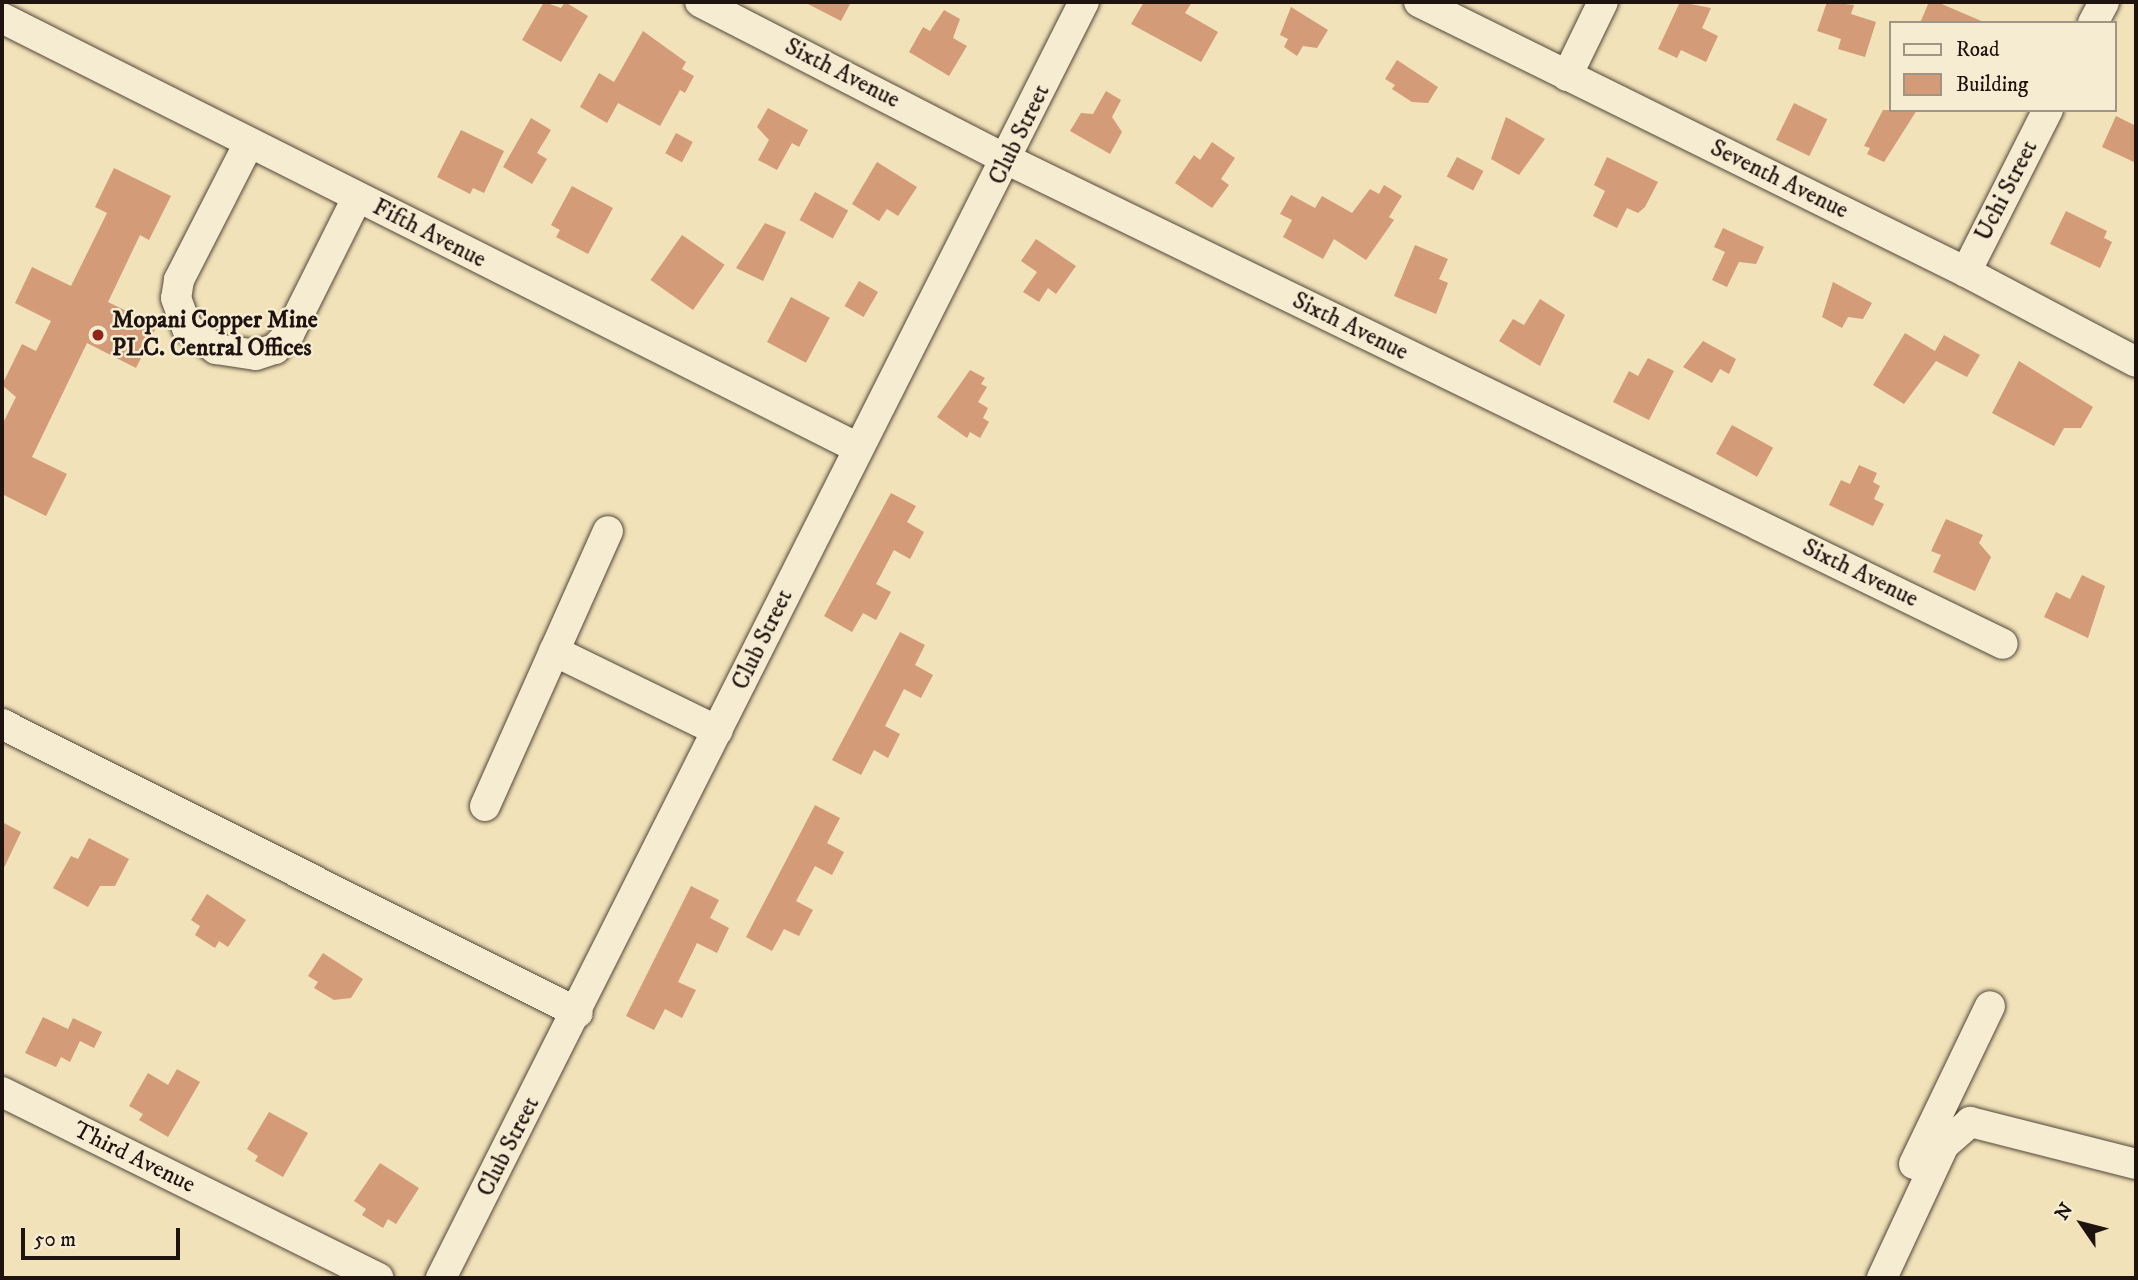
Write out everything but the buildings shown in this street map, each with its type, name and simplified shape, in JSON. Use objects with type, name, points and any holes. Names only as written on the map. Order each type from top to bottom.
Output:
[{"type":"street","name":"Sixth Avenue","points":[[701,2],[1008,159],[2003,643]]},
{"type":"street","name":"Club Street","points":[[440,1278],[578,1013],[858,448],[1008,159],[1084,2]]},
{"type":"street","name":"Seventh Avenue","points":[[1419,2],[1966,272],[2136,362]]},
{"type":"street","points":[[1567,76],[1603,2]]},
{"type":"street","points":[[2094,21],[2104,2]]},
{"type":"street","name":"Fifth Avenue","points":[[2,18],[858,448]]},
{"type":"street","name":"Uchi Street","points":[[1966,272],[2047,112]]},
{"type":"street","points":[[249,143],[179,280],[176,298],[187,328],[216,349],[256,355],[275,349],[289,334],[357,198]]},
{"type":"street","points":[[485,806],[608,531]]},
{"type":"street","points":[[554,651],[718,731]]},
{"type":"street","points":[[2,724],[578,1013]]},
{"type":"street","points":[[1859,1278],[1990,1006]]},
{"type":"street","name":"Third Avenue","points":[[2,1092],[379,1278]]},
{"type":"street","points":[[1882,1278],[1944,1145],[1970,1122],[2136,1164]]},
{"type":"place","name":"Mopani Copper Mine PLC. Central Offices","points":[[98,335]]}]
